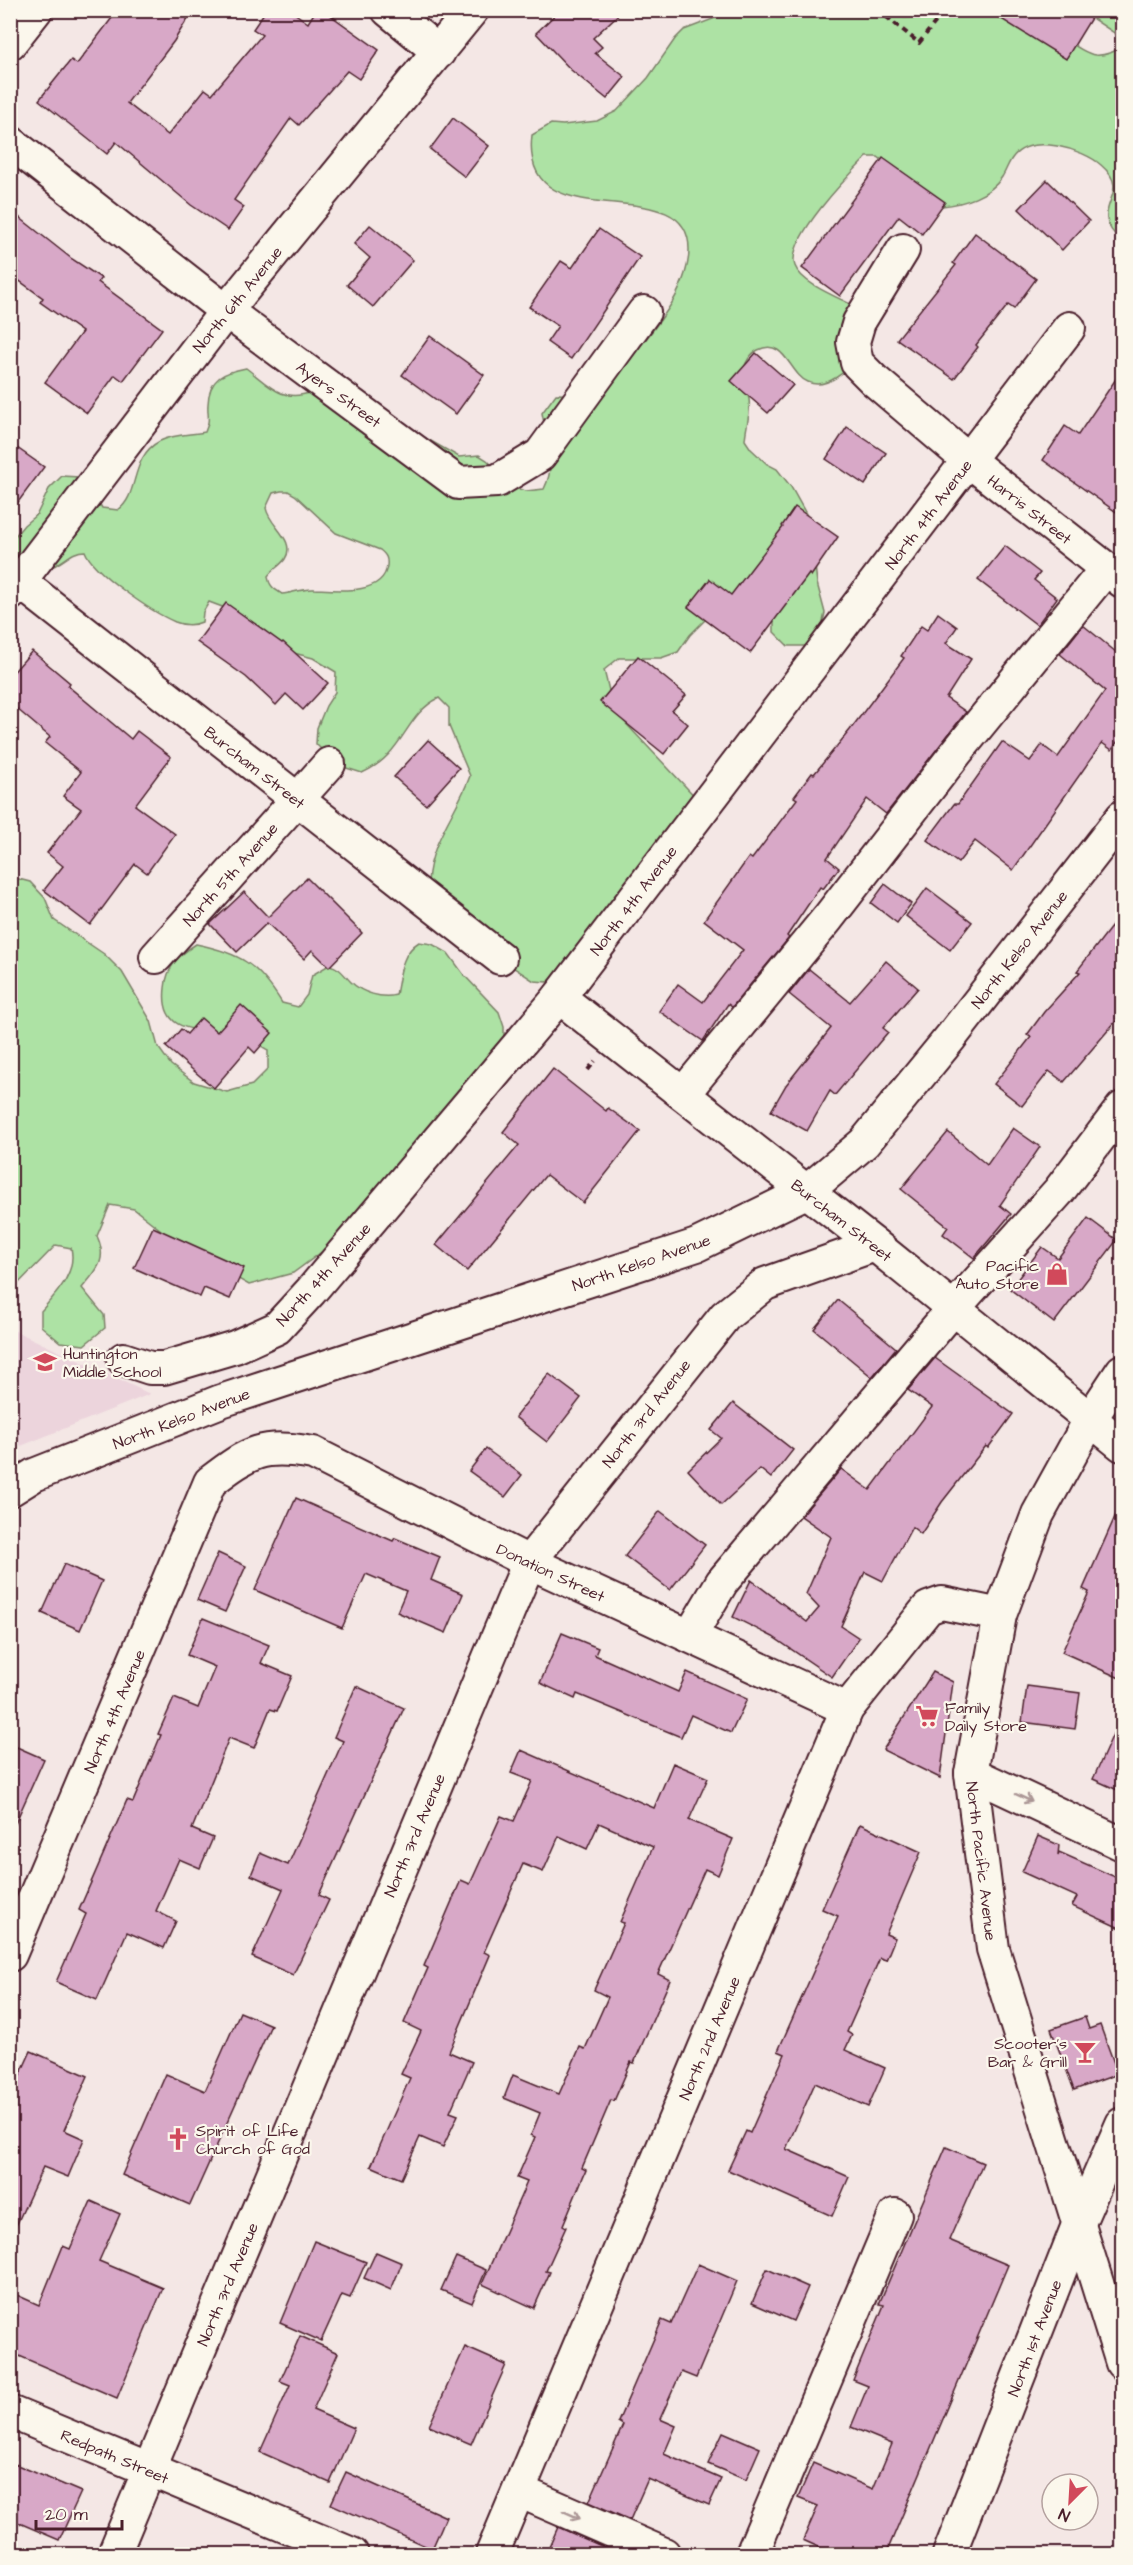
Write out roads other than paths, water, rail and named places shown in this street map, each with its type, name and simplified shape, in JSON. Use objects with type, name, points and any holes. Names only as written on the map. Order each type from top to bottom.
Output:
[{"type":"street","points":[[10,43],[36,10]]},
{"type":"street","points":[[388,10],[439,52]]},
{"type":"street","name":"North 6th Avenue","points":[[14,584],[226,311],[472,10]]},
{"type":"street","name":"Ayers Street","points":[[10,142],[226,311],[458,483],[497,481],[540,455],[644,312]]},
{"type":"street","name":"Harris Street","points":[[903,250],[859,322],[853,342],[857,363],[969,460],[1114,575]]},
{"type":"street","name":"North 4th Avenue","points":[[123,1359],[150,1368],[164,1368],[235,1347],[277,1328],[311,1291],[559,997],[1069,328]]},
{"type":"street","points":[[682,1094],[828,918],[956,753],[1114,575]]},
{"type":"street","name":"Burcham Street","points":[[14,584],[500,958]]},
{"type":"street","name":"North 5th Avenue","points":[[156,957],[329,764]]},
{"type":"street","name":"North Kelso Avenue","points":[[10,1490],[34,1475],[221,1401],[697,1245],[806,1192],[864,1143],[951,1037],[1122,818]]},
{"type":"street","name":"Burcham Street","points":[[559,997],[875,1245],[1122,1444]]},
{"type":"street","points":[[690,1636],[722,1582],[952,1309],[1059,1191],[1122,1108]]},
{"type":"street","name":"North 3rd Avenue","points":[[114,2554],[529,1562],[725,1316],[765,1284],[875,1245]]},
{"type":"street","name":"North Pacific Avenue","points":[[1122,1371],[1090,1418],[1038,1514],[1000,1615],[971,1773],[993,1949],[1122,2363]]},
{"type":"street","name":"Donation Street","points":[[254,1452],[284,1448],[313,1453],[529,1562],[847,1708]]},
{"type":"street","name":"North 4th Avenue","points":[[10,1955],[210,1482],[237,1461],[254,1452]]},
{"type":"street","name":"North 2nd Avenue","points":[[492,2554],[847,1708],[928,1608],[942,1603],[1000,1615]]},
{"type":"street","points":[[971,1773],[1122,1844]]},
{"type":"street","name":"North 1st Avenue","points":[[950,2554],[1078,2224],[1122,2124]]},
{"type":"street","points":[[752,2554],[895,2215]]},
{"type":"street","name":"Redpath Street","points":[[10,2412],[352,2554]]},
{"type":"street","points":[[519,2491],[664,2554]]},
{"type":"place","name":"Pacific Auto Store","points":[[1057,1274]]},
{"type":"place","name":"Huntington Middle School","points":[[45,1362]]},
{"type":"place","name":"Family Daily Store","points":[[927,1716]]},
{"type":"place","name":"Scooter's Bar & Grill","points":[[1085,2052]]},
{"type":"place","name":"Spirit of Life Church of God","points":[[178,2139]]}]
